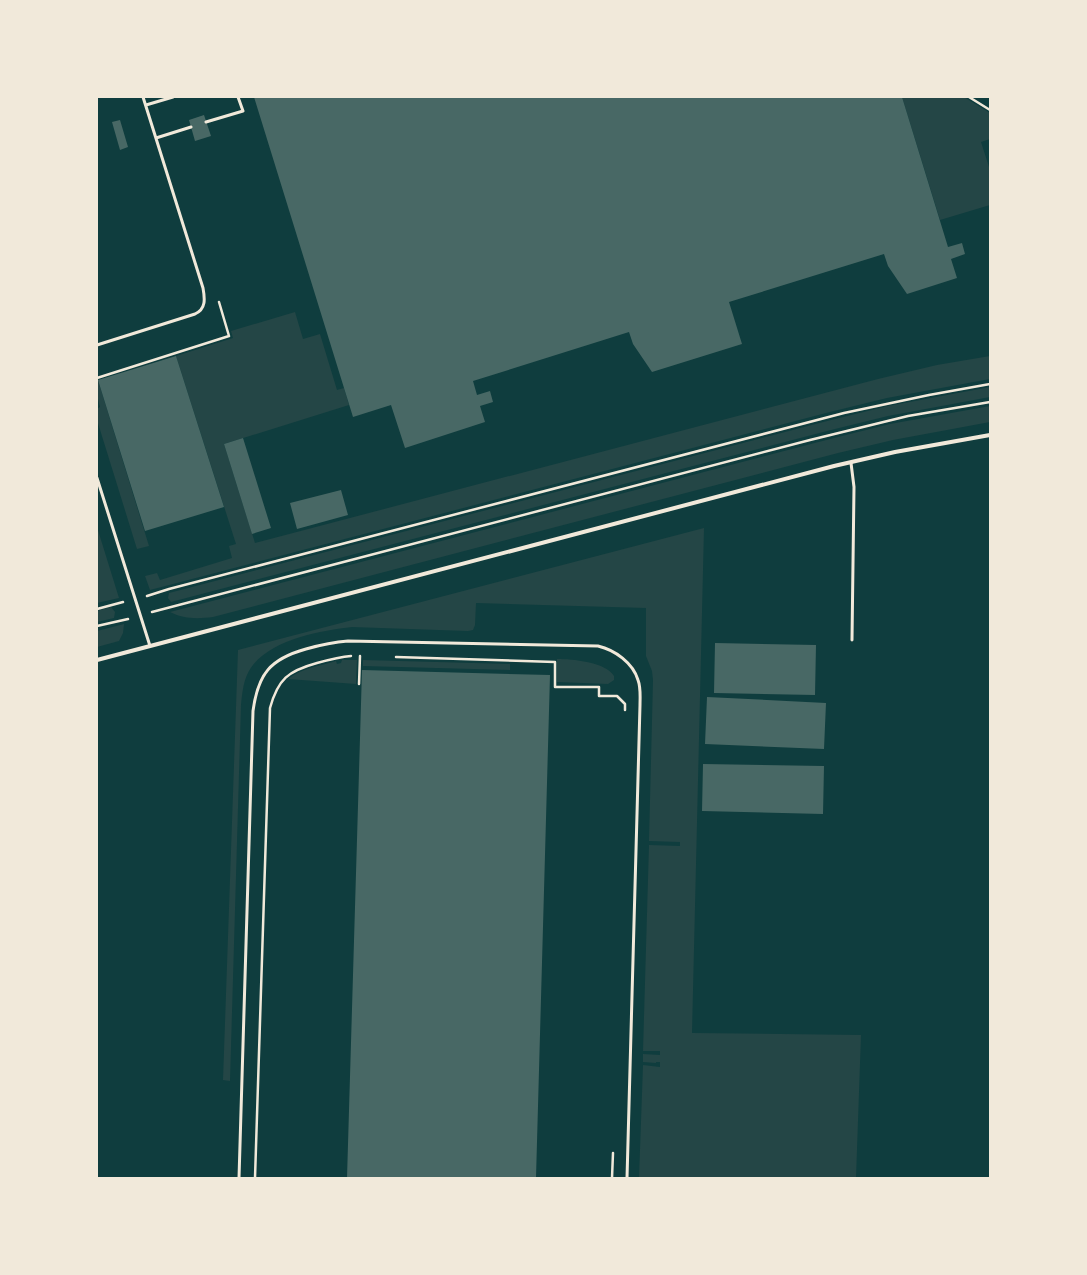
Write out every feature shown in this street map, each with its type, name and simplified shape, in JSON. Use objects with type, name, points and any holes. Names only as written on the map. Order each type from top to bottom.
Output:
[{"type":"street","points":[[97,660],[850,463],[895,452],[990,435]]},
{"type":"lane","points":[[97,345],[195,314],[204,306],[205,298],[203,288],[143,97]]},
{"type":"lane","points":[[146,105],[173,97]]},
{"type":"lane","points":[[206,122],[243,111],[238,97]]},
{"type":"lane","points":[[156,138],[191,127]]},
{"type":"lane","points":[[850,463],[854,487],[852,640]]},
{"type":"lane","points":[[97,478],[150,646]]},
{"type":"lane","points":[[239,1178],[254,698],[257,687],[264,675],[271,666],[281,658],[294,652],[332,642],[348,641],[598,646],[615,652],[634,672],[638,680],[640,705],[627,1178]]},
{"type":"path","points":[[969,97],[990,110]]},
{"type":"path","points":[[97,608],[135,600],[169,589],[844,413],[990,384]]},
{"type":"path","points":[[97,626],[810,440],[908,416],[990,402]]},
{"type":"path","points":[[255,1178],[270,708],[276,691],[285,677],[300,668],[330,659],[360,656],[359,684]]},
{"type":"path","points":[[392,657],[555,662],[555,687],[599,687],[599,696],[617,696],[625,704],[625,712]]},
{"type":"path","points":[[612,1178],[613,1146]]},
{"type":"shaded area","points":[[902,97],[964,97],[990,113],[990,139],[981,142],[990,170],[990,205],[940,220]]},
{"type":"shaded area","points":[[295,312],[303,339],[320,334],[337,390],[344,388],[349,405],[224,444],[255,543],[878,379],[937,365],[990,356],[990,379],[887,398],[830,412],[150,590],[145,576],[157,573],[160,580],[232,558],[229,546],[236,544],[176,356],[233,338],[231,331]]},
{"type":"shaded area","points":[[98,380],[149,546],[137,549],[97,420],[97,409],[100,407],[97,390]]},
{"type":"shaded area","points":[[990,387],[990,397],[888,416],[171,602],[168,598],[169,593],[831,420],[888,406]]},
{"type":"shaded area","points":[[990,406],[990,422],[893,440],[838,453],[213,617],[191,618],[170,612],[834,438],[890,424]]},
{"type":"shaded area","points":[[97,527],[119,598],[97,603]]},
{"type":"shaded area","points":[[704,528],[692,1033],[861,1035],[856,1178],[639,1178],[643,1065],[660,1067],[660,1062],[643,1062],[643,1054],[660,1055],[660,1051],[643,1051],[649,845],[680,846],[680,842],[649,841],[653,680],[652,671],[646,656],[646,608],[476,603],[475,625],[473,630],[352,627],[323,631],[292,640],[278,646],[254,663],[246,678],[241,705],[230,1081],[223,1080],[238,650]]},
{"type":"shaded area","points":[[111,607],[115,612],[114,618],[97,622],[97,611]]},
{"type":"shaded area","points":[[124,624],[123,633],[119,641],[97,647],[97,631]]},
{"type":"shaded area","points":[[557,659],[596,664],[610,671],[614,676],[614,680],[608,684],[557,682]]},
{"type":"shaded area","points":[[342,660],[357,660],[356,684],[288,679],[299,672],[336,661],[337,664],[341,663]]},
{"type":"shaded area","points":[[363,660],[510,664],[510,670],[363,666]]},
{"type":"building","points":[[254,97],[902,97],[948,247],[962,243],[965,254],[951,259],[957,278],[907,294],[888,266],[884,254],[729,302],[742,344],[652,372],[633,344],[629,332],[473,381],[477,395],[490,391],[493,402],[480,406],[485,422],[405,448],[391,405],[353,417]]},
{"type":"building","points":[[204,115],[211,136],[195,141],[189,120]]},
{"type":"building","points":[[120,120],[128,147],[120,150],[112,122]]},
{"type":"building","points":[[176,356],[224,507],[145,531],[98,380]]},
{"type":"building","points":[[243,438],[271,528],[252,534],[224,444]]},
{"type":"building","points":[[341,490],[348,515],[297,529],[290,503]]},
{"type":"building","points":[[715,643],[816,645],[815,695],[714,693]]},
{"type":"building","points":[[362,670],[550,675],[536,1178],[347,1178]]},
{"type":"building","points":[[707,697],[826,703],[824,749],[705,744]]},
{"type":"building","points":[[703,764],[824,766],[823,814],[702,811]]}]
